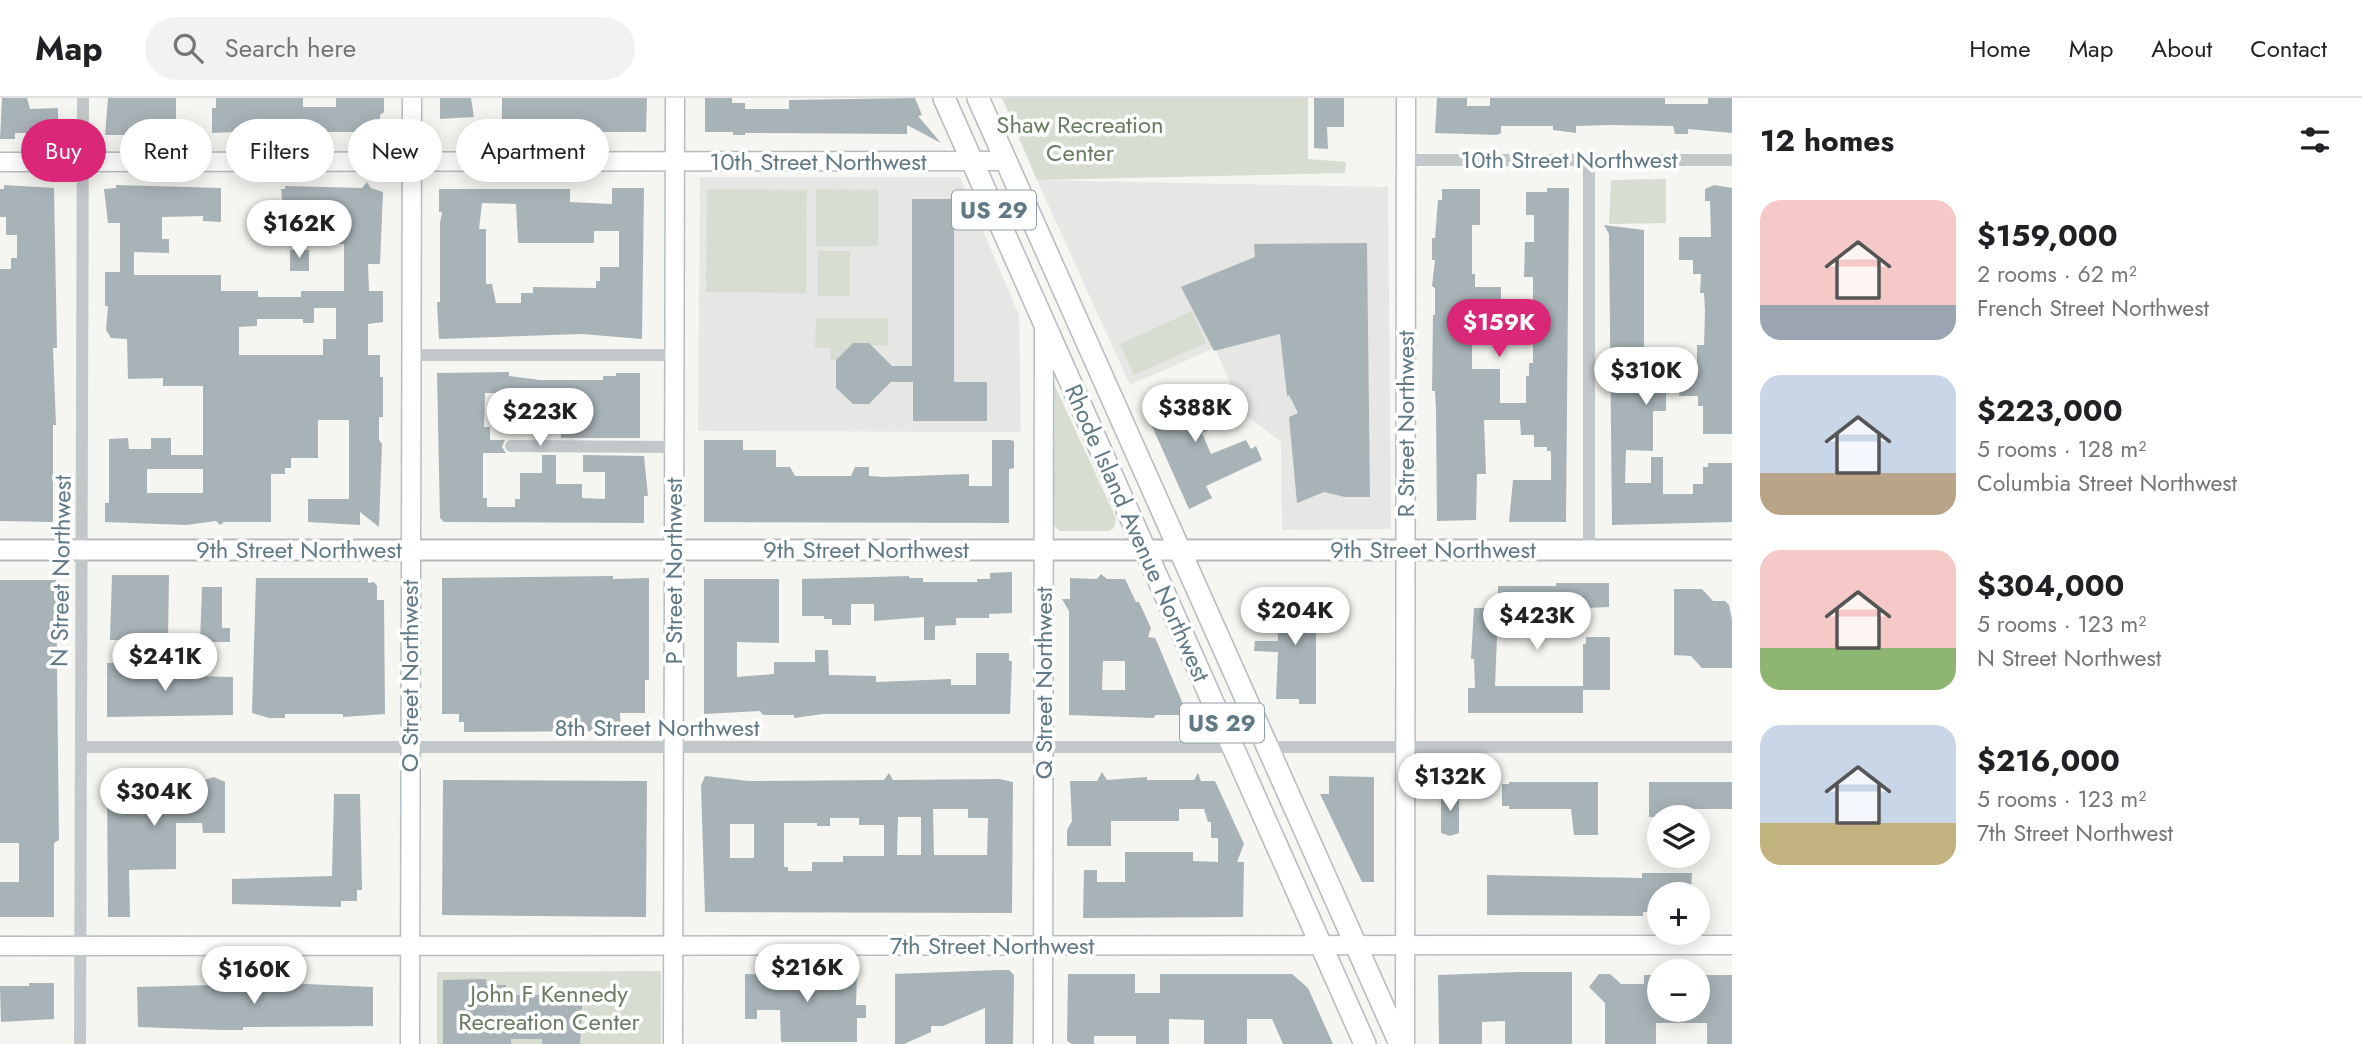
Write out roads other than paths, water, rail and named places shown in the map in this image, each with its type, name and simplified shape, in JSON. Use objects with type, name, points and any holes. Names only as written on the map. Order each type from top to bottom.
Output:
[{"type":"highway","name":"Rhode Island Avenue Northwest","points":[[944,98],[1365,1044]]},
{"type":"highway","name":"Rhode Island Avenue Northwest","points":[[978,98],[1400,1044]]},
{"type":"main road","name":"9th Street Northwest","points":[[0,550],[1732,550]]},
{"type":"street","name":"N Street Northwest","points":[[83,98],[83,119]]},
{"type":"street","name":"O Street Northwest","points":[[412,98],[412,119]]},
{"type":"street","name":"P Street Northwest","points":[[673,1044],[675,98]]},
{"type":"street","name":"R Street Northwest","points":[[1405,1044],[1406,98]]},
{"type":"street","name":"10th Street Northwest","points":[[1406,160],[1732,160]]},
{"type":"street","points":[[1589,160],[1590,550]]},
{"type":"street","name":"10th Street Northwest","points":[[106,162],[348,161]]},
{"type":"street","name":"10th Street Northwest","points":[[442,161],[1007,161]]},
{"type":"street","name":"10th Street Northwest","points":[[0,162],[21,162]]},
{"type":"street","name":"N Street Northwest","points":[[80,1044],[83,182]]},
{"type":"street","name":"O Street Northwest","points":[[410,1044],[412,182]]},
{"type":"street","name":"Q Street Northwest","points":[[1043,1044],[1044,322]]},
{"type":"street","points":[[413,355],[674,355]]},
{"type":"street","points":[[512,446],[674,447]]},
{"type":"street","name":"8th Street Northwest","points":[[81,747],[1233,747]]},
{"type":"street","points":[[1268,747],[1732,747]]},
{"type":"street","name":"7th Street Northwest","points":[[0,946],[1732,945]]},
{"type":"park label","name":"Shaw Recreation Center","points":[[1080,139]]},
{"type":"park label","name":"John F Kennedy Recreation Center","points":[[549,1008]]}]
